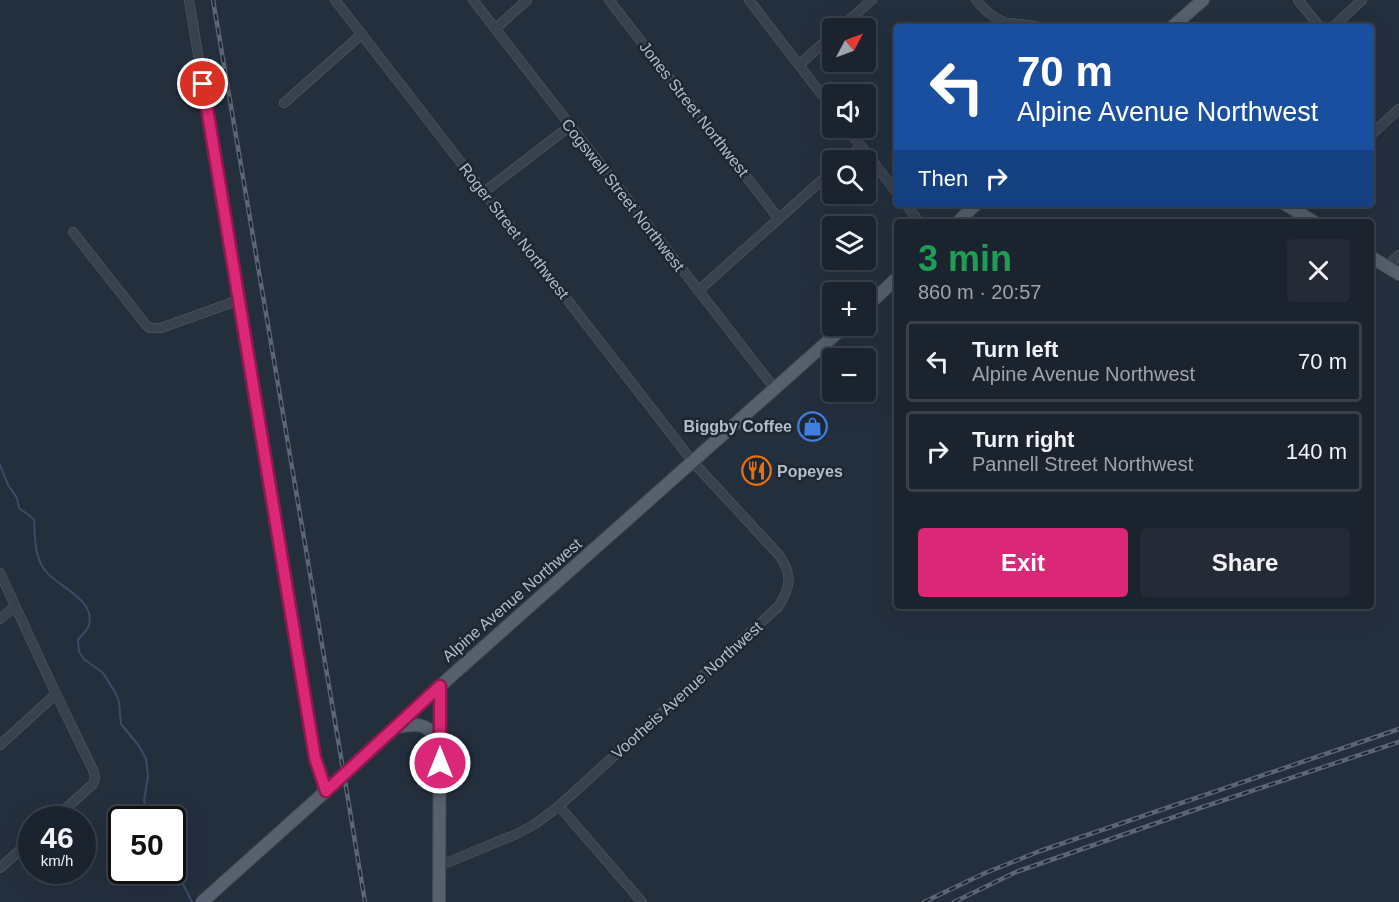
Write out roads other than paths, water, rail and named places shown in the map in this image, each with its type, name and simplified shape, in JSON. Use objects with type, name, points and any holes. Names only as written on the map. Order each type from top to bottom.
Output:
[{"type":"main road","points":[[1175,24],[1203,0]]},
{"type":"main road","points":[[961,219],[973,207]]},
{"type":"main road","points":[[1293,207],[1310,219]]},
{"type":"main road","points":[[1374,259],[1399,274]]},
{"type":"main road","points":[[876,298],[894,281]]},
{"type":"main road","name":"Alpine Avenue Northwest","points":[[203,901],[440,686],[834,336]]},
{"type":"main road","points":[[439,902],[440,686]]},
{"type":"main road","points":[[396,727],[419,724],[435,737],[440,752]]},
{"type":"street","points":[[189,0],[315,758],[326,791]]},
{"type":"street","name":"Roger Street Northwest","points":[[335,0],[693,462]]},
{"type":"street","name":"Cogswell Street Northwest","points":[[473,0],[775,389]]},
{"type":"street","points":[[495,29],[526,0]]},
{"type":"street","name":"Jones Street Northwest","points":[[609,0],[779,219]]},
{"type":"street","points":[[748,0],[822,95]]},
{"type":"street","points":[[851,18],[872,0]]},
{"type":"street","points":[[976,0],[992,16],[1006,22],[1023,24]]},
{"type":"street","points":[[1298,0],[1318,24]]},
{"type":"street","points":[[1336,24],[1362,0]]},
{"type":"street","points":[[284,104],[362,34]]},
{"type":"street","points":[[799,66],[822,44]]},
{"type":"street","points":[[1374,132],[1399,109]]},
{"type":"street","points":[[483,192],[570,126]]},
{"type":"street","points":[[855,138],[894,189]]},
{"type":"street","points":[[856,150],[861,146]]},
{"type":"street","points":[[698,291],[822,180]]},
{"type":"street","points":[[73,232],[150,328],[161,328],[239,300]]},
{"type":"street","points":[[1386,266],[1399,255]]},
{"type":"street","name":"Voorheis Avenue Northwest","points":[[439,866],[519,833],[559,806],[778,608],[786,594],[789,581],[787,567],[779,555],[693,462]]},
{"type":"street","points":[[0,573],[56,694],[93,767],[95,778],[93,784],[68,806]]},
{"type":"street","points":[[0,619],[15,606]]},
{"type":"street","points":[[0,745],[56,694]]},
{"type":"street","points":[[559,806],[642,902]]},
{"type":"street","points":[[0,868],[18,852]]},
{"type":"waterway","points":[[0,465],[8,485],[17,498],[19,508],[34,519],[37,551],[44,569],[81,600],[90,616],[89,625],[78,640],[79,652],[84,659],[103,673],[115,692],[119,702],[121,724],[139,746],[146,759],[148,776],[144,801],[146,806]]},
{"type":"waterway","points":[[183,884],[192,902]]},
{"type":"railway","points":[[213,0],[365,902]]},
{"type":"railway","points":[[924,902],[985,873],[1040,851],[1399,729]]},
{"type":"railway","points":[[954,902],[1016,872],[1399,742]]},
{"type":"place","name":"Biggby Coffee","points":[[813,426]]},
{"type":"place","name":"Popeyes","points":[[756,471]]}]
